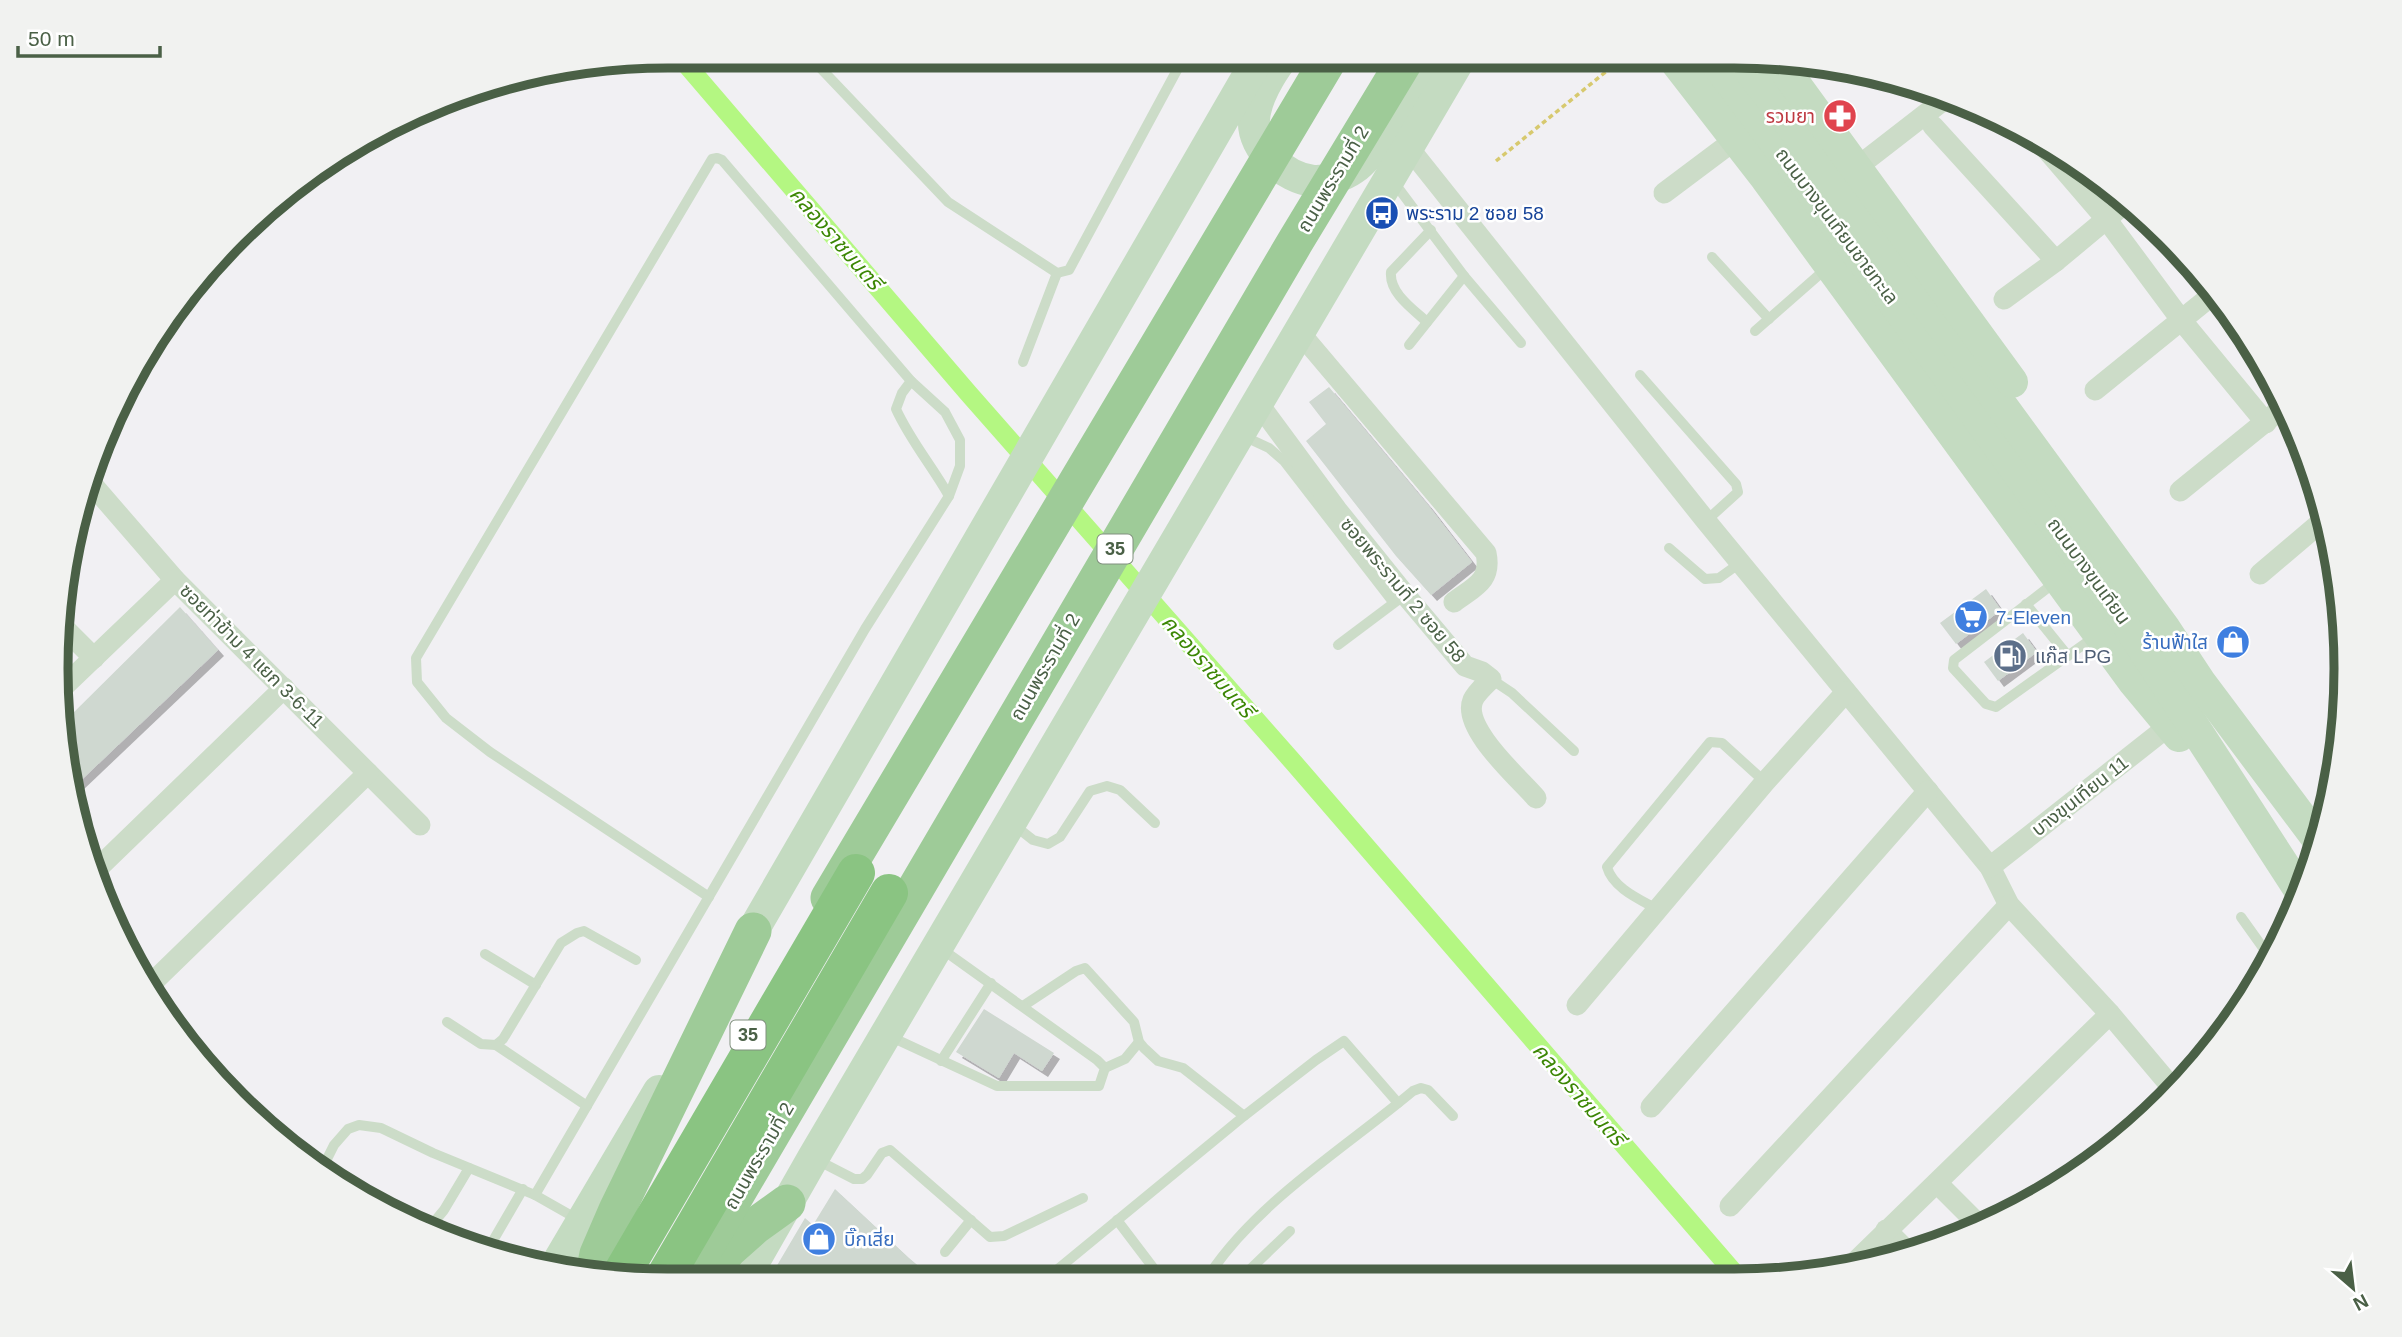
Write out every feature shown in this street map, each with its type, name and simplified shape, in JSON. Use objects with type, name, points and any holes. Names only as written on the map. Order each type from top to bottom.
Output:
[{"type":"highway","name":"35","points":[[613,1266],[1252,184],[1323,68]]},
{"type":"highway","name":"ถนนพระรามที่ 2","points":[[693,1269],[1295,242],[1400,68]]},
{"type":"highway","points":[[626,1267],[856,873]]},
{"type":"highway","points":[[669,1269],[889,893]]},
{"type":"highway","points":[[596,1264],[617,1210],[753,931]]},
{"type":"highway","points":[[713,1269],[737,1242],[787,1203]]},
{"type":"main road","name":"35","points":[[560,1259],[1256,68]]},
{"type":"main road","points":[[1262,68],[1262,93],[1254,120],[1257,136],[1279,167],[1315,181],[1337,177],[1355,168],[1369,153],[1420,68]]},
{"type":"main road","name":"35","points":[[750,1269],[1455,68]]},
{"type":"main road","points":[[1681,68],[1830,265],[2099,634],[2170,725],[2259,827]]},
{"type":"main road","name":"ถนนบางขุนเทียนชายทะเล","points":[[1722,68],[1948,353]]},
{"type":"main road","name":"ถนนบางขุนเทียนชายทะเล","points":[[1748,69],[1948,353]]},
{"type":"main road","points":[[1785,71],[2143,565],[2210,664],[2243,737]]},
{"type":"main road","name":"ถนนบางขุนเทียน","points":[[1948,353],[2165,629],[2200,682],[2311,830]]},
{"type":"main road","name":"ถนนบางขุนเทียน","points":[[1948,353],[2294,882]]},
{"type":"street","points":[[1856,168],[1938,105]]},
{"type":"street","points":[[1934,125],[2056,261]]},
{"type":"street","points":[[1664,193],[1736,139]]},
{"type":"street","points":[[1409,148],[1706,521],[1990,867],[2009,905],[2110,1014],[2168,1083]]},
{"type":"street","points":[[2059,164],[2107,220],[2182,321],[2266,423]]},
{"type":"street","points":[[2004,299],[2119,209]]},
{"type":"street","points":[[2095,390],[2207,300]]},
{"type":"street","points":[[1300,333],[1486,553],[1489,565],[1486,577],[1454,602]]},
{"type":"street","name":"ซอยพระรามที่ 2 ซอย 58","points":[[1258,403],[1338,510],[1400,600],[1465,666],[1482,672],[1491,679]]},
{"type":"street","points":[[2180,491],[2277,413]]},
{"type":"street","name":"ซอยท่าข้าม 4 แยก 3-6-11","points":[[96,489],[176,579],[420,825]]},
{"type":"street","points":[[2260,574],[2316,526]]},
{"type":"street","points":[[69,682],[176,579]]},
{"type":"street","points":[[70,634],[94,658]]},
{"type":"street","points":[[1491,679],[1473,699],[1471,712],[1474,723],[1481,737],[1536,798]]},
{"type":"street","points":[[101,865],[284,688]]},
{"type":"street","points":[[1577,1005],[1765,782],[1846,692]]},
{"type":"street","name":"บางขุนเทียน 11","points":[[1990,867],[2170,725]]},
{"type":"street","points":[[155,980],[368,773]]},
{"type":"street","points":[[1651,1107],[1928,791]]},
{"type":"street","points":[[1730,1206],[2009,905]]},
{"type":"street","points":[[1862,1254],[2110,1014]]},
{"type":"street","points":[[1937,1183],[1973,1219]]},
{"type":"street","points":[[1886,1230],[1901,1245]]},
{"type":"lane","points":[[820,68],[948,202],[1057,274]]},
{"type":"lane","points":[[1057,274],[1069,270],[1178,68]]},
{"type":"lane","points":[[535,1195],[709,897],[865,629],[948,496],[960,466],[960,440],[945,412],[911,381],[722,160],[717,158],[712,159],[416,658],[417,682],[446,718],[490,752],[709,897]]},
{"type":"lane","points":[[1391,178],[1464,276],[1521,343]]},
{"type":"lane","points":[[1427,322],[1401,297],[1390,280],[1391,272],[1431,230]]},
{"type":"lane","points":[[1712,257],[1769,319]]},
{"type":"lane","points":[[1755,331],[1830,265]]},
{"type":"lane","points":[[1023,362],[1057,274]]},
{"type":"lane","points":[[1409,345],[1464,276]]},
{"type":"lane","points":[[1640,375],[1736,484],[1738,492],[1706,521]]},
{"type":"lane","points":[[911,381],[902,393],[896,409],[905,430],[937,475],[948,496]]},
{"type":"lane","points":[[1239,434],[1269,448],[1284,461],[1400,600],[1338,645]]},
{"type":"lane","points":[[1669,548],[1705,579],[1719,578],[1741,563]]},
{"type":"lane","points":[[2059,579],[1954,660],[1953,668],[1986,704],[1996,706],[2099,634]]},
{"type":"lane","points":[[2026,604],[2068,656]]},
{"type":"lane","name":"ซอยพระรามที่ 2 ซอย 58","points":[[1491,679],[1512,693],[1574,751]]},
{"type":"lane","points":[[1657,909],[1628,892],[1609,873],[1607,867],[1710,742],[1722,743],[1765,782]]},
{"type":"lane","points":[[1010,822],[1033,840],[1048,844],[1060,838],[1090,791],[1107,786],[1120,790],[1155,824]]},
{"type":"lane","points":[[2241,917],[2264,949]]},
{"type":"lane","points":[[496,1045],[503,1039],[561,943],[584,931],[636,960]]},
{"type":"lane","points":[[938,946],[1105,1068]]},
{"type":"lane","points":[[485,954],[536,985]]},
{"type":"lane","points":[[1023,1006],[1076,971],[1085,968],[1134,1022],[1139,1042],[1158,1061],[1183,1068],[1244,1116]]},
{"type":"lane","points":[[941,1061],[991,983]]},
{"type":"lane","points":[[447,1022],[481,1044],[496,1045],[587,1106]]},
{"type":"lane","points":[[886,1034],[997,1086],[1099,1086],[1105,1068],[1125,1059],[1139,1042]]},
{"type":"lane","points":[[1058,1269],[1244,1116],[1315,1060],[1345,1041],[1398,1103]]},
{"type":"lane","points":[[1214,1269],[1236,1240],[1268,1207],[1413,1091],[1421,1088],[1428,1090],[1453,1116]]},
{"type":"lane","points":[[326,1161],[334,1145],[348,1129],[359,1125],[382,1128],[433,1153],[523,1189],[582,1221]]},
{"type":"lane","points":[[813,1158],[854,1180],[867,1175],[882,1153],[890,1150],[990,1237],[1004,1236],[1083,1198]]},
{"type":"lane","points":[[435,1221],[469,1168]]},
{"type":"lane","points":[[492,1242],[523,1189]]},
{"type":"lane","points":[[945,1252],[971,1220]]},
{"type":"lane","points":[[1117,1220],[1154,1269]]},
{"type":"lane","points":[[1250,1269],[1290,1231]]},
{"type":"path","points":[[1496,160],[1610,68]]},
{"type":"building","points":[[1329,387],[1472,562],[1431,595],[1396,556],[1306,441],[1326,424],[1309,402]]},
{"type":"building","points":[[1986,589],[2001,610],[1956,644],[1940,623]]},
{"type":"building","points":[[180,607],[218,650],[79,782],[71,715]]},
{"type":"building","points":[[2023,633],[2037,652],[1998,681],[1984,662]]},
{"type":"building","points":[[984,1009],[1054,1053],[1042,1071],[1014,1053],[999,1078],[956,1052]]},
{"type":"building","points":[[835,1189],[922,1269],[775,1269],[805,1218],[813,1225]]},
{"type":"waterway","name":"คลองราชมนตรี","points":[[689,68],[969,394],[1294,763],[1731,1269]]},
{"type":"place","name":"รวมยา","points":[[1840,116]]},
{"type":"place","name":"พระราม 2 ซอย 58","points":[[1382,213]]},
{"type":"place","name":"7-Eleven","points":[[1971,617]]},
{"type":"place","name":"ร้านฟ้าใส","points":[[2233,642]]},
{"type":"place","name":"แก๊ส LPG","points":[[2010,656]]},
{"type":"place","name":"บิ๊กเสี่ย","points":[[819,1239]]}]
